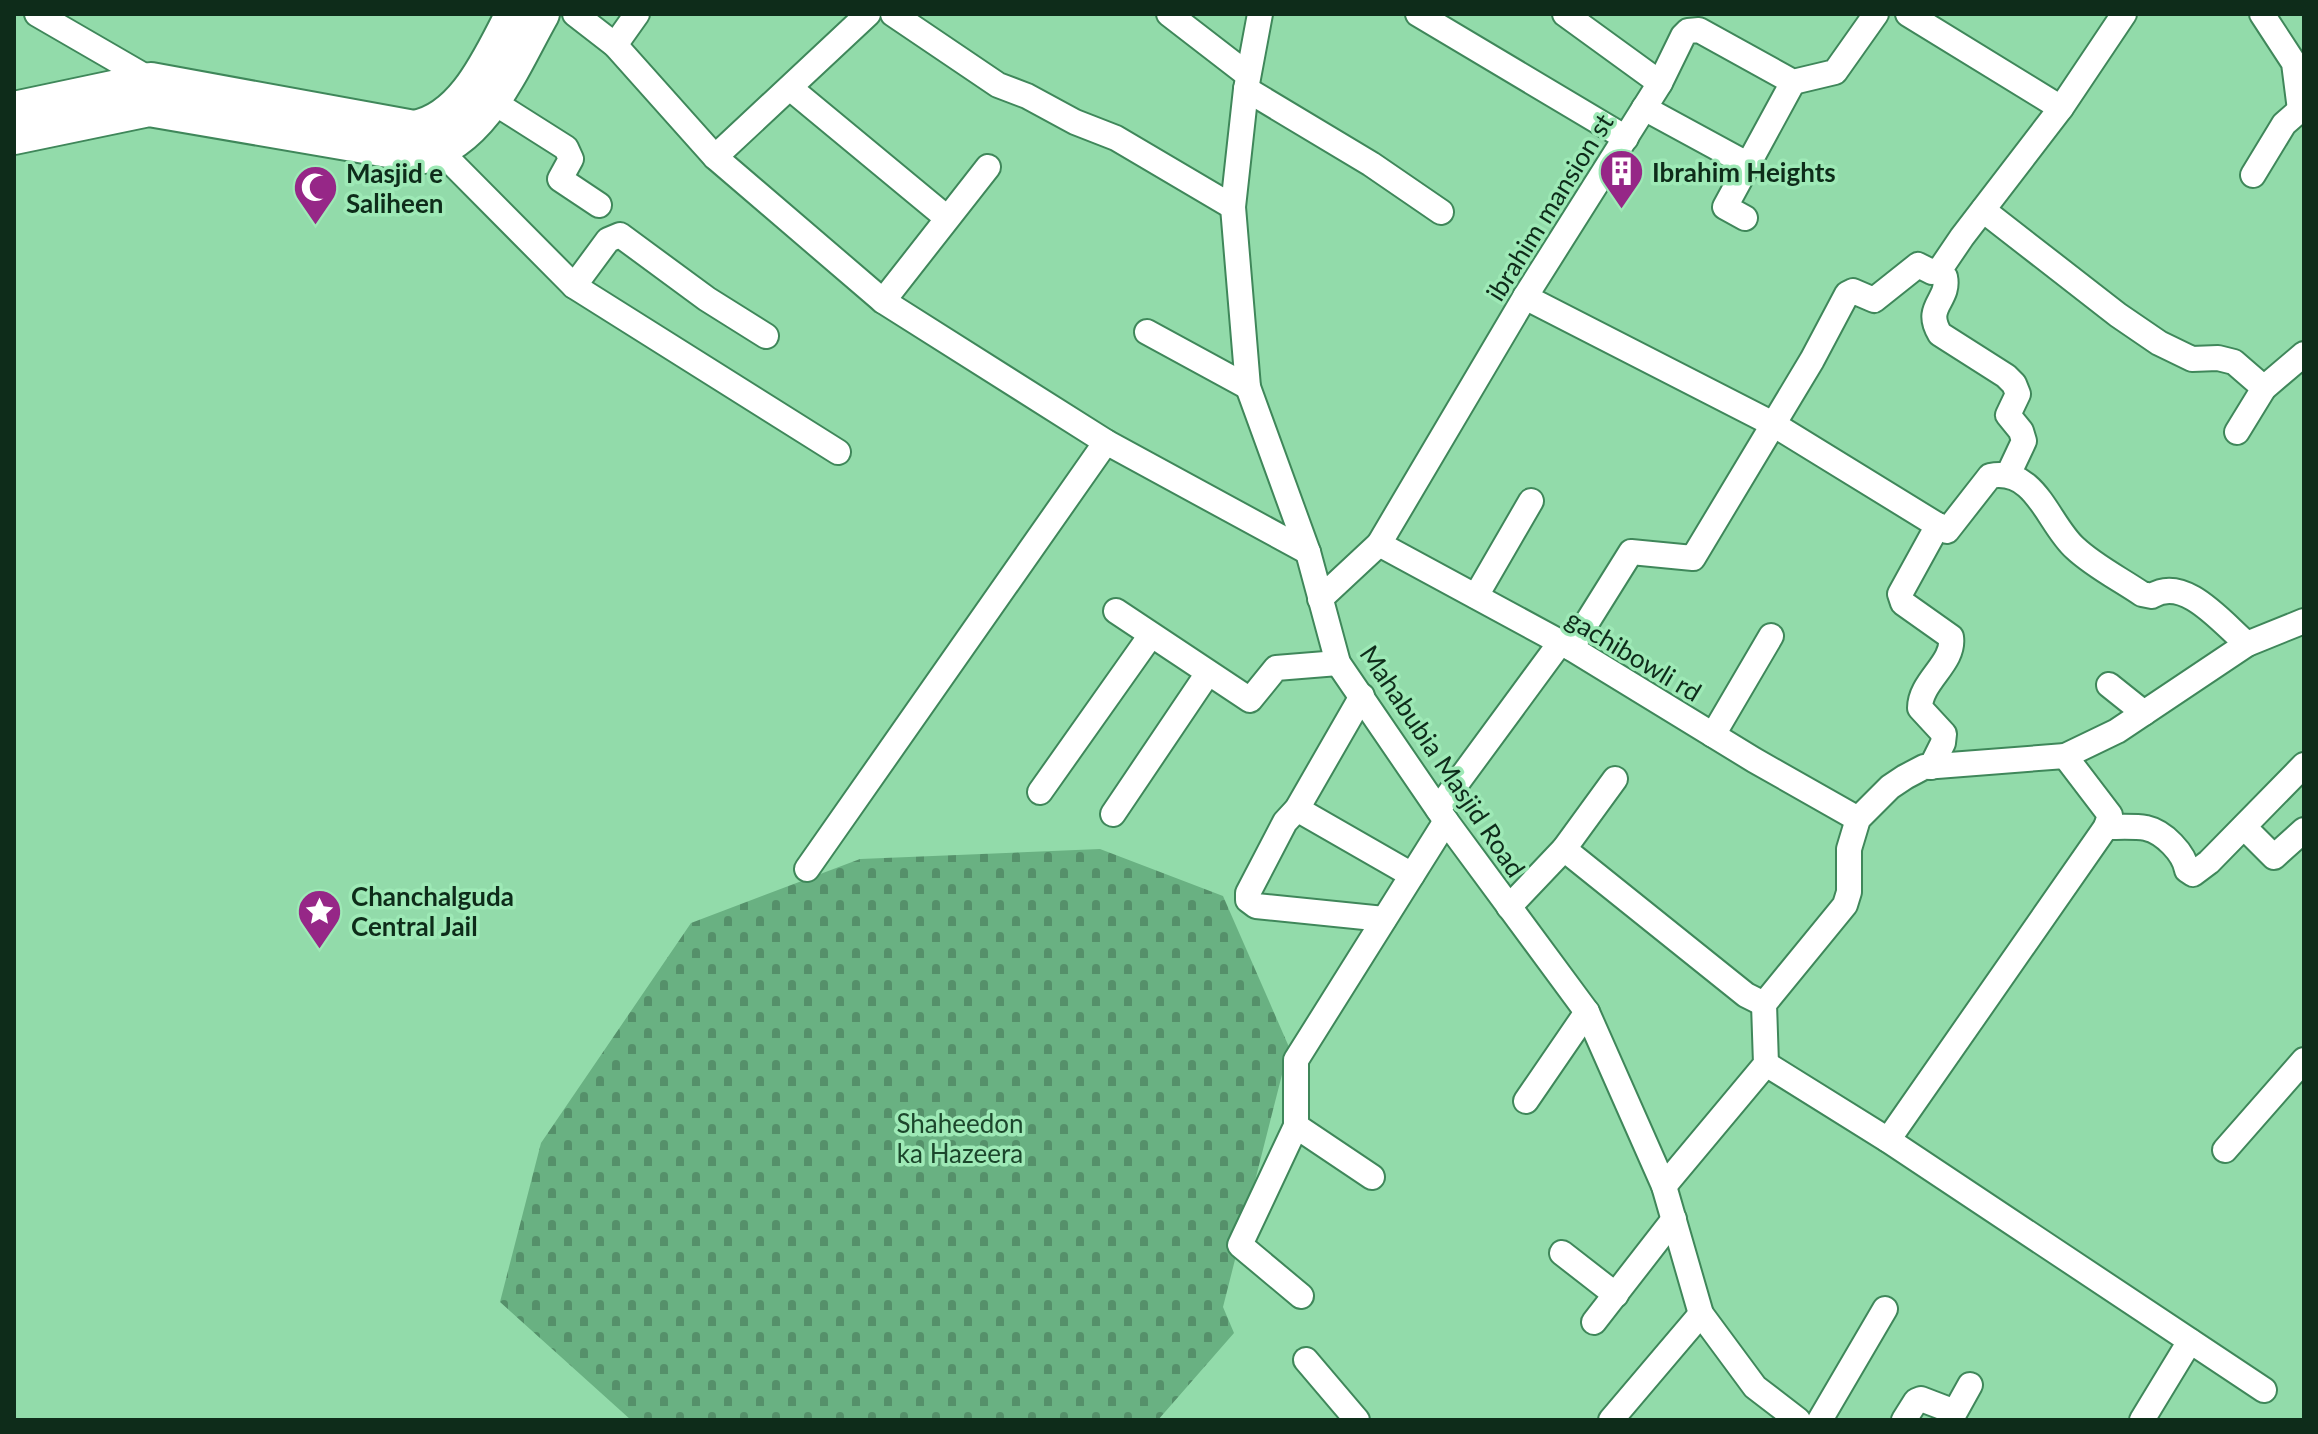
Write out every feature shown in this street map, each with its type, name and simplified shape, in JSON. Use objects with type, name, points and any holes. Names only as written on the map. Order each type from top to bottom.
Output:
[{"type":"main road","points":[[486,90],[513,14]]},
{"type":"main road","points":[[14,109],[150,95],[414,128],[434,139],[444,116],[486,90],[542,14]]},
{"type":"main road","points":[[14,137],[150,95]]},
{"type":"street","points":[[37,14],[150,95]]},
{"type":"street","points":[[575,14],[615,45],[715,157],[883,301],[1106,442],[1308,552]]},
{"type":"street","points":[[615,45],[637,14]]},
{"type":"street","points":[[893,14],[998,85],[1116,138],[1233,207]]},
{"type":"street","points":[[1169,14],[1247,82],[1441,212]]},
{"type":"street","name":"Mahabubia Masjid Road","points":[[1260,14],[1247,82],[1233,207],[1248,387],[1308,552],[1338,663],[1442,815],[1587,1012],[1664,1186],[1701,1314],[1755,1387],[1798,1420]]},
{"type":"street","points":[[1418,14],[1626,138]]},
{"type":"street","points":[[1565,14],[1660,83]]},
{"type":"street","points":[[1745,218],[1725,207],[1793,82],[1835,72],[1876,14]]},
{"type":"street","points":[[1908,14],[2061,108]]},
{"type":"street","points":[[1937,271],[2061,108],[2124,14]]},
{"type":"street","points":[[2253,175],[2284,124],[2302,111],[2294,63],[2262,14]]},
{"type":"street","points":[[715,157],[790,88],[858,17]]},
{"type":"street","name":"ibrahim mansion st","points":[[1320,599],[1379,544],[1525,297],[1660,83],[1683,36],[1694,29],[1699,30],[1793,82]]},
{"type":"street","points":[[790,88],[947,218]]},
{"type":"street","points":[[486,90],[506,110],[566,148],[571,159],[560,179],[599,205]]},
{"type":"street","points":[[1644,108],[1747,164]]},
{"type":"street","points":[[434,139],[574,286],[838,452]]},
{"type":"street","points":[[883,301],[988,167]]},
{"type":"street","points":[[1983,210],[2159,343],[2192,359],[2218,358],[2234,362],[2264,388]]},
{"type":"street","points":[[574,286],[608,240],[620,235],[707,299],[766,336]]},
{"type":"street","points":[[1301,1296],[1240,1245],[1296,1126],[1296,1060],[1412,875],[1442,815],[1631,552],[1693,558],[1849,291],[1874,300],[1918,265],[1945,277],[1947,286],[1933,314],[1940,334],[2006,376],[2018,394],[2008,415],[2021,431],[2024,441],[2008,475]]},
{"type":"street","points":[[1525,297],[1773,424],[1947,531],[1990,476],[2008,475],[2038,495],[2062,536],[2076,550],[2142,594],[2152,596],[2177,590],[2193,598],[2247,644]]},
{"type":"street","points":[[1147,332],[1248,387]]},
{"type":"street","points":[[2237,432],[2264,388],[2304,354]]},
{"type":"street","points":[[807,869],[1106,442]]},
{"type":"street","points":[[1476,596],[1531,501]]},
{"type":"street","points":[[1931,767],[1944,734],[1920,708],[1920,701],[1948,653],[1951,637],[1903,603],[1900,594],[1938,525]]},
{"type":"street","name":"gachibowli rd","points":[[1379,544],[1566,645],[1858,819]]},
{"type":"street","points":[[1116,611],[1250,700],[1276,668],[1338,663]]},
{"type":"street","points":[[1664,1186],[1766,1064],[1764,1004],[1845,905],[1849,892],[1849,849],[1858,819],[1890,787],[1924,767],[2065,756],[2117,731],[2247,644],[2304,621]]},
{"type":"street","points":[[1040,792],[1151,635]]},
{"type":"street","points":[[1713,735],[1771,636]]},
{"type":"street","points":[[1113,814],[1208,673]]},
{"type":"street","points":[[2109,685],[2144,713]]},
{"type":"street","points":[[1362,696],[1297,809],[1285,822],[1248,893],[1248,900],[1256,906],[1384,919]]},
{"type":"street","points":[[1888,1140],[2106,827],[2110,815],[2065,756]]},
{"type":"street","points":[[2106,827],[2144,827],[2153,831],[2164,837],[2185,859],[2187,870],[2193,874],[2303,766]]},
{"type":"street","points":[[1509,907],[1564,849],[1615,779]]},
{"type":"street","points":[[1297,809],[1412,875]]},
{"type":"street","points":[[2244,827],[2274,857],[2304,830]]},
{"type":"street","points":[[1564,849],[1746,995],[1764,1004]]},
{"type":"street","points":[[1526,1101],[1587,1012]]},
{"type":"street","points":[[2225,1150],[2304,1060]]},
{"type":"street","points":[[1766,1064],[1888,1140],[2264,1390]]},
{"type":"street","points":[[1296,1126],[1372,1177]]},
{"type":"street","points":[[1594,1322],[1674,1219]]},
{"type":"street","points":[[1562,1253],[1616,1295]]},
{"type":"street","points":[[1820,1420],[1885,1309]]},
{"type":"street","points":[[1611,1420],[1701,1314]]},
{"type":"street","points":[[2142,1420],[2190,1341]]},
{"type":"street","points":[[1306,1360],[1357,1420]]},
{"type":"street","points":[[1904,1420],[1916,1401],[1921,1399],[1955,1412],[1970,1385]]},
{"type":"green space","name":"Shaheedon ka Hazeera","points":[[1100,849],[1223,896],[1289,1047],[1223,1307],[1234,1333],[1158,1420],[631,1420],[500,1302],[541,1143],[691,923],[860,859]]},
{"type":"place","name":"Ibrahim Heights","points":[[1621,211]]},
{"type":"place","name":"Masjid e Saliheen","points":[[315,227]]},
{"type":"place","name":"Chanchalguda Central Jail","points":[[320,950]]}]
